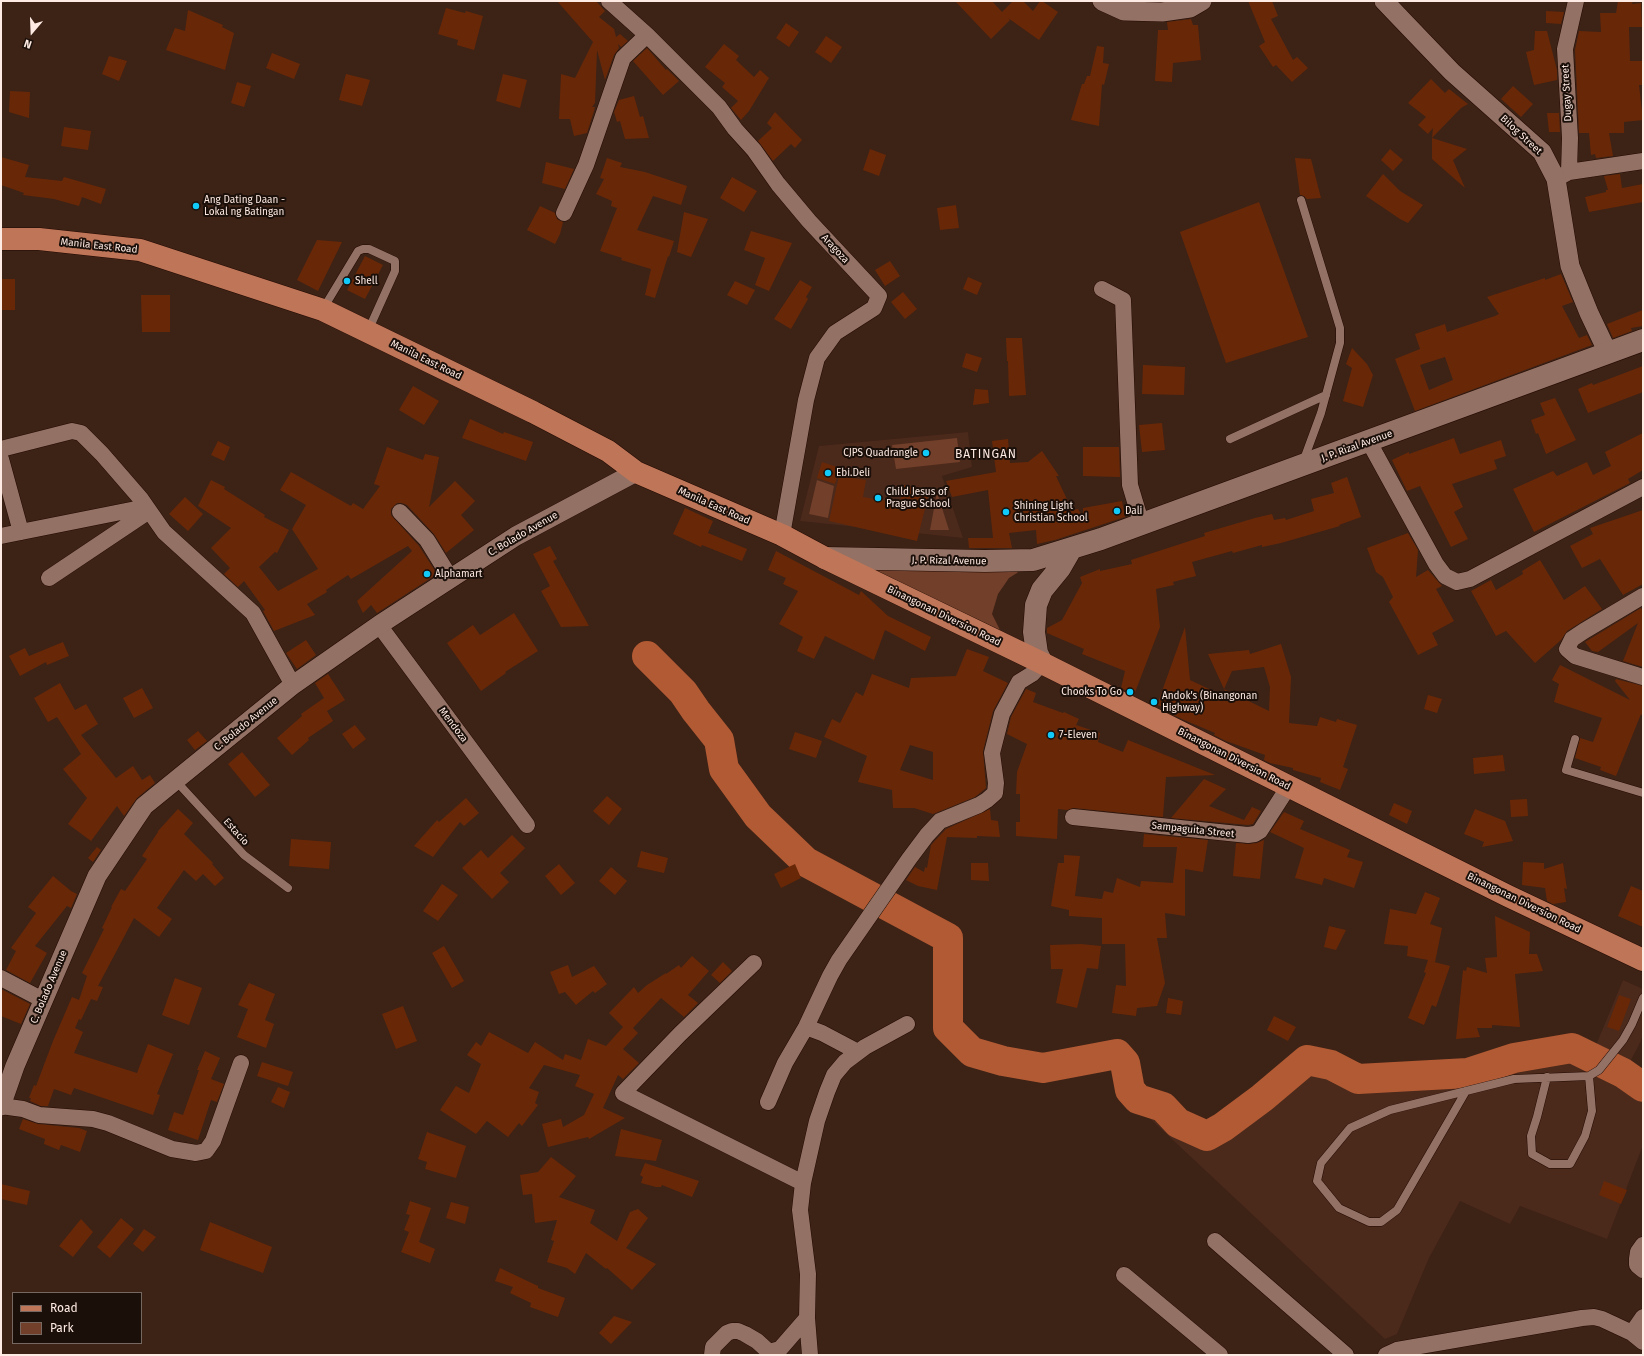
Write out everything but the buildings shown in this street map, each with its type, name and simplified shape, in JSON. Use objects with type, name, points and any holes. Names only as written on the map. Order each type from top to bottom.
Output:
[{"type":"main road","name":"Manila East Road","points":[[1,239],[39,239],[140,250],[323,310],[533,412],[608,451],[636,472],[782,535],[825,558]]},
{"type":"main road","name":"J. P. Rizal Avenue","points":[[825,558],[985,561],[1033,560],[1142,525],[1643,340]]},
{"type":"main road","points":[[1042,663],[1037,653],[1034,632],[1036,605],[1042,590],[1060,568],[1071,549]]},
{"type":"main road","name":"Binangonan Diversion Road","points":[[825,558],[1042,663],[1508,896],[1643,960]]},
{"type":"street","name":"Aragoza","points":[[609,1],[647,35],[719,107],[735,129],[754,150],[778,184],[809,221],[880,296],[874,308],[835,333],[817,358],[806,400],[782,535]]},
{"type":"street","points":[[1102,1],[1124,11],[1162,12],[1190,8],[1202,1]]},
{"type":"street","name":"Bilog Street","points":[[1384,1],[1452,72],[1542,152],[1562,176],[1570,266],[1589,313],[1608,353]]},
{"type":"street","name":"Dugay Street","points":[[1562,176],[1570,138],[1565,48],[1576,1]]},
{"type":"street","points":[[564,213],[586,165],[623,58],[647,35]]},
{"type":"street","points":[[1562,176],[1643,161]]},
{"type":"street","points":[[1102,289],[1123,300],[1130,485],[1142,525]]},
{"type":"street","points":[[1,449],[72,432],[81,433],[102,454],[164,532],[254,613],[293,685]]},
{"type":"street","points":[[1369,442],[1436,564],[1444,576],[1457,582],[1470,579],[1643,487]]},
{"type":"street","points":[[1,459],[21,532]]},
{"type":"street","name":"C. Bolado Avenue","points":[[1,1106],[15,1066],[97,876],[144,806],[293,685],[379,625],[516,536],[636,472]]},
{"type":"street","points":[[1,536],[147,509]]},
{"type":"street","points":[[49,578],[147,509]]},
{"type":"street","points":[[400,512],[427,540],[451,579]]},
{"type":"street","points":[[1643,596],[1572,639],[1567,649],[1575,656],[1643,677]]},
{"type":"street","name":"Mendoza","points":[[379,625],[527,825]]},
{"type":"street","points":[[768,1102],[785,1063],[806,1027],[839,960],[927,835],[940,821],[979,805],[988,800],[995,793],[996,783],[992,752],[1002,714],[1019,682],[1032,674],[1042,663]]},
{"type":"street","name":"Sampaguita Street","points":[[1073,817],[1241,834],[1255,834],[1260,831],[1289,786]]},
{"type":"street","points":[[754,963],[680,1034],[624,1093],[803,1183]]},
{"type":"street","points":[[1,978],[43,1000]]},
{"type":"street","points":[[810,1355],[807,1318],[808,1274],[800,1210],[803,1183],[818,1120],[834,1075],[845,1062],[858,1052],[907,1024]]},
{"type":"street","points":[[806,1027],[822,1033],[858,1052]]},
{"type":"street","points":[[1,1106],[23,1109],[39,1114],[93,1119],[108,1123],[172,1149],[196,1153],[206,1151],[213,1141],[241,1063]]},
{"type":"street","points":[[1215,1241],[1346,1355]]},
{"type":"street","points":[[1643,1245],[1638,1252],[1636,1259],[1637,1265],[1643,1270]]},
{"type":"street","points":[[1124,1275],[1220,1355]]},
{"type":"street","points":[[1386,1355],[1397,1350],[1582,1318],[1602,1319],[1637,1337],[1643,1317]]},
{"type":"street","points":[[712,1355],[712,1347],[727,1333],[732,1331],[738,1331],[745,1334],[757,1341],[770,1352],[780,1349],[807,1318]]},
{"type":"lane","points":[[1301,200],[1340,328],[1340,343],[1326,395],[1302,466]]},
{"type":"lane","points":[[323,310],[358,252],[363,248],[369,248],[395,260],[395,272],[368,331]]},
{"type":"lane","points":[[1230,439],[1326,395]]},
{"type":"lane","points":[[1575,739],[1566,770],[1643,793]]},
{"type":"lane","name":"Estacio","points":[[176,781],[244,855],[288,888]]},
{"type":"lane","points":[[1466,1091],[1396,1210],[1382,1222],[1369,1222],[1339,1208],[1317,1181],[1321,1163],[1350,1128],[1390,1110],[1466,1091],[1514,1079],[1589,1076],[1599,1070],[1623,1040],[1632,1024],[1643,998]]},
{"type":"lane","points":[[1547,1077],[1531,1136],[1532,1154],[1550,1164],[1570,1164],[1585,1136],[1592,1111],[1589,1076]]},
{"type":"shaded area","name":"Child Jesus of Prague School","points":[[968,432],[972,467],[942,476],[963,538],[800,521],[819,446]]},
{"type":"shaded area","points":[[1623,980],[1643,989],[1643,1036],[1617,1085],[1643,1097],[1643,1145],[1607,1239],[1520,1206],[1510,1224],[1460,1201],[1429,1258],[1397,1334],[1385,1339],[1142,1111],[1147,1109],[1158,1112],[1179,1130],[1201,1145],[1213,1146],[1305,1074],[1321,1069],[1363,1086],[1463,1079],[1574,1057],[1596,1045]]},
{"type":"green space","name":"CJPS Quadrangle","points":[[957,438],[960,462],[896,469],[892,445]]},
{"type":"green space","points":[[817,480],[834,486],[828,518],[809,514]]},
{"type":"green space","points":[[937,492],[949,530],[930,530]]},
{"type":"green space","points":[[853,560],[1028,560],[1017,573],[1009,578],[998,594],[992,614],[1000,630]]},
{"type":"waterway","points":[[647,656],[683,692],[719,740],[724,769],[758,816],[806,862],[948,938],[948,1028],[972,1052],[1003,1061],[1043,1068],[1117,1054],[1125,1063],[1130,1090],[1138,1099],[1163,1107],[1178,1123],[1207,1136],[1223,1127],[1262,1098],[1307,1060],[1331,1065],[1358,1079],[1468,1073],[1514,1058],[1572,1048],[1623,1073],[1643,1087]]},
{"type":"place","name":"Ang Dating Daan - Lokal ng Batingan","points":[[196,206]]},
{"type":"place","name":"Shell","points":[[347,281]]},
{"type":"place","name":"CJPS Quadrangle","points":[[926,453]]},
{"type":"place","name":"Ebi.Deli","points":[[828,473]]},
{"type":"place","name":"Child Jesus of Prague School","points":[[878,498]]},
{"type":"place","name":"Dali","points":[[1117,511]]},
{"type":"place","name":"Shining Light Christian School","points":[[1006,512]]},
{"type":"place","name":"Alphamart","points":[[427,574]]},
{"type":"place","name":"Chooks To Go","points":[[1130,692]]},
{"type":"place","name":"Andok's (Binangonan Highway)","points":[[1154,702]]},
{"type":"place","name":"7-Eleven","points":[[1051,735]]},
{"type":"district","name":"BATINGAN","points":[[986,455]]}]
